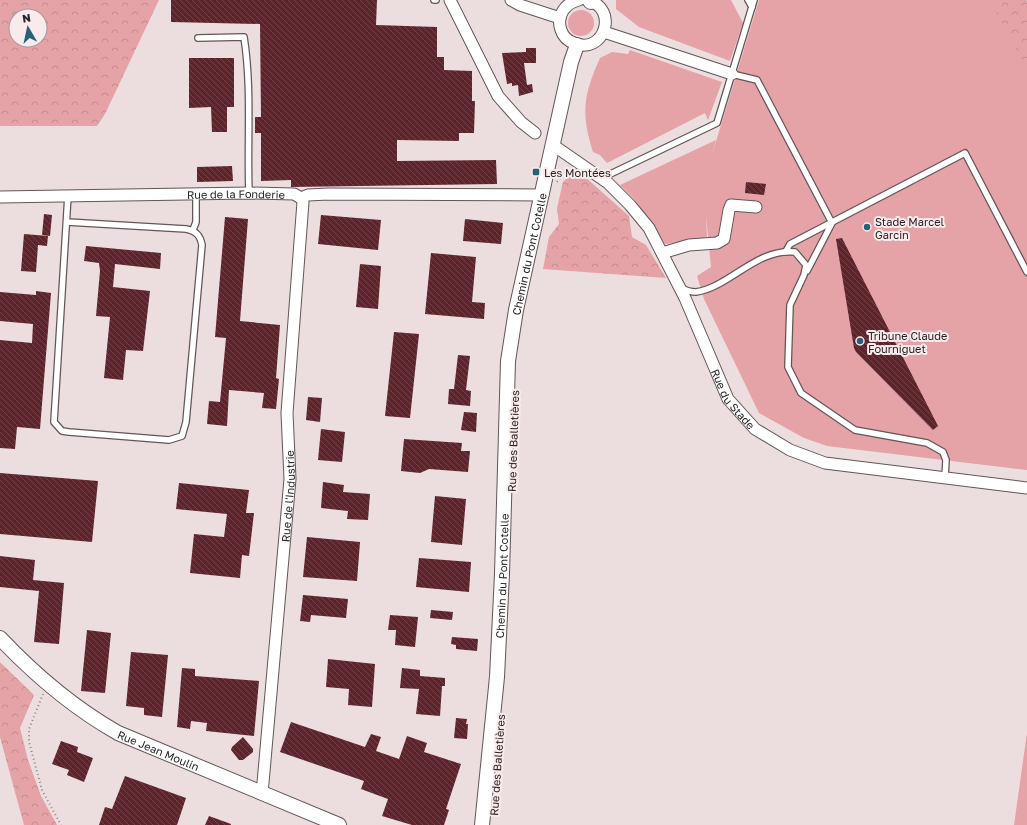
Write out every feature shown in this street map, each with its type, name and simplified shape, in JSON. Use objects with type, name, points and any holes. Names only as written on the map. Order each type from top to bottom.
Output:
[{"type":"street","points":[[450,0],[498,96],[521,122],[535,133]]},
{"type":"street","points":[[511,0],[520,5],[560,18]]},
{"type":"street","points":[[587,0],[598,6],[604,15],[606,23],[604,32],[593,43],[577,45],[564,36],[561,29],[560,18],[566,7],[587,0]]},
{"type":"street","points":[[604,32],[732,74]]},
{"type":"street","points":[[554,143],[571,62],[577,45]]},
{"type":"street","name":"Rue du Stade","points":[[554,143],[602,178],[630,205],[649,228],[680,288],[728,399],[755,429],[790,450],[825,463],[1027,488]]},
{"type":"street","name":"Chemin du Pont Cotelle","points":[[482,825],[497,677],[502,574],[508,361],[516,310],[554,143]]},
{"type":"street","name":"Rue de la Fonderie","points":[[0,197],[249,193],[294,194],[301,198],[308,195],[328,194],[543,195]]},
{"type":"street","name":"Rue de l'Industrie","points":[[262,794],[290,479],[287,413],[303,202],[301,198]]},
{"type":"street","points":[[662,253],[689,245],[716,243],[724,239],[731,206],[756,207]]},
{"type":"street","name":"Rue Jean Moulin","points":[[0,638],[48,683],[86,715],[118,734],[339,825]]},
{"type":"lane","points":[[748,0],[752,7]]},
{"type":"lane","points":[[602,178],[716,123],[754,0]]},
{"type":"lane","points":[[198,38],[244,37],[247,58],[250,148],[249,193]]},
{"type":"lane","points":[[732,74],[757,80],[832,223]]},
{"type":"lane","points":[[786,251],[790,244],[965,153],[1027,272]]},
{"type":"lane","points":[[192,230],[196,222],[196,194]]},
{"type":"lane","points":[[67,222],[192,230],[199,236],[202,245],[186,422],[182,436],[169,440],[69,432],[62,431],[54,422],[68,195]]},
{"type":"lane","points":[[832,223],[804,275],[790,305],[788,367],[801,393],[855,430],[927,443],[943,452],[946,460],[945,477]]},
{"type":"lane","points":[[680,288],[695,292],[714,285],[745,266],[771,255],[786,251],[795,252],[801,257],[806,265],[804,275]]},
{"type":"path","points":[[552,183],[556,183],[576,160]]},
{"type":"path","points":[[556,183],[558,176]]},
{"type":"path","points":[[48,683],[28,729],[29,742],[42,790],[61,825]]},
{"type":"green space","points":[[0,0],[159,0],[105,114],[97,126],[0,126]]},
{"type":"green space","points":[[616,0],[731,0],[743,23],[730,61],[639,27],[616,9]]},
{"type":"green space","name":"Stade Marcel Garcin","points":[[759,0],[1026,0],[1027,470],[827,446],[804,438],[759,413],[704,299],[697,276],[711,267],[706,216],[707,238],[665,244],[634,199],[620,185],[716,140],[711,158]]},
{"type":"green space","points":[[990,0],[1026,0],[1027,69]]},
{"type":"green space","points":[[581,10],[590,14],[594,23],[590,32],[581,36],[572,32],[568,23],[572,14]]},
{"type":"green space","points":[[630,50],[722,82],[708,120],[705,113],[607,163],[600,155],[593,152],[585,115],[587,94],[594,71],[600,58],[612,52],[628,54]]},
{"type":"green space","points":[[576,169],[629,216],[632,237],[646,245],[666,278],[543,269],[549,237],[559,224],[557,208],[563,182]]},
{"type":"green space","points":[[0,662],[34,695],[20,728],[28,760],[41,796],[57,825],[24,825],[0,737]]},
{"type":"green space","points":[[1027,733],[1027,825],[1014,825]]},
{"type":"building","points":[[171,0],[377,0],[376,25],[437,27],[437,57],[444,57],[444,70],[472,71],[472,101],[475,101],[474,133],[459,133],[459,141],[397,140],[397,161],[496,160],[497,184],[291,187],[291,180],[261,181],[261,133],[255,133],[255,117],[261,117],[260,24],[171,22]]},
{"type":"building","points":[[526,48],[536,48],[536,63],[524,63],[527,85],[532,84],[533,92],[519,96],[518,85],[512,86],[512,83],[507,84],[502,53],[526,52]]},
{"type":"building","points":[[189,58],[234,58],[234,107],[227,107],[227,132],[212,132],[211,107],[189,108]]},
{"type":"building","points":[[232,166],[233,181],[197,182],[197,167]]},
{"type":"building","points":[[746,182],[766,184],[764,195],[745,193]]},
{"type":"building","points":[[44,214],[52,215],[50,236],[42,235]]},
{"type":"building","points":[[321,215],[381,220],[378,250],[318,244]]},
{"type":"building","points":[[225,217],[248,219],[240,321],[280,325],[276,378],[279,379],[276,409],[262,408],[264,393],[229,390],[227,426],[207,424],[209,401],[220,402],[226,338],[215,337]]},
{"type":"building","points":[[465,219],[503,223],[501,244],[463,241]]},
{"type":"building","points":[[24,234],[48,236],[47,246],[38,245],[36,272],[21,271]]},
{"type":"building","points":[[842,238],[938,426],[933,430],[856,352],[854,348],[836,239]]},
{"type":"building","points":[[86,246],[161,253],[160,269],[115,264],[113,287],[150,291],[143,351],[126,350],[123,380],[104,378],[110,317],[96,316],[100,271],[99,263],[84,261]]},
{"type":"building","points":[[431,253],[476,257],[472,302],[485,303],[484,319],[425,314]]},
{"type":"building","points":[[360,264],[381,266],[378,309],[356,307]]},
{"type":"building","points":[[36,291],[51,293],[40,429],[17,427],[15,449],[0,448],[0,340],[32,343],[33,324],[0,321],[0,292],[36,295]]},
{"type":"building","points":[[394,332],[419,334],[410,418],[385,416]]},
{"type":"building","points":[[458,355],[470,356],[466,390],[471,391],[470,406],[448,404],[449,389],[454,389]]},
{"type":"building","points":[[308,397],[322,398],[320,422],[306,420]]},
{"type":"building","points":[[464,412],[477,413],[476,432],[461,430]]},
{"type":"building","points":[[321,429],[345,432],[342,462],[318,460]]},
{"type":"building","points":[[404,439],[462,443],[461,451],[470,451],[468,472],[429,469],[420,473],[401,471]]},
{"type":"building","points":[[0,473],[98,481],[92,542],[0,534]]},
{"type":"building","points":[[323,482],[344,485],[343,492],[370,494],[368,520],[347,519],[348,511],[321,508]]},
{"type":"building","points":[[179,483],[249,490],[246,513],[254,513],[249,556],[242,555],[240,578],[190,573],[194,534],[224,537],[227,514],[176,509]]},
{"type":"building","points":[[435,496],[466,499],[462,545],[431,542]]},
{"type":"building","points":[[307,537],[360,542],[357,581],[303,577]]},
{"type":"building","points":[[0,556],[35,560],[33,580],[64,583],[59,644],[34,642],[39,591],[0,587]]},
{"type":"building","points":[[419,558],[471,562],[469,592],[416,587]]},
{"type":"building","points":[[303,595],[348,599],[346,618],[311,615],[310,622],[300,621]]},
{"type":"building","points":[[431,610],[453,612],[452,620],[430,618]]},
{"type":"building","points":[[390,615],[418,617],[415,647],[395,645],[396,630],[388,630]]},
{"type":"building","points":[[87,630],[111,633],[105,693],[81,691]]},
{"type":"building","points":[[452,637],[478,639],[477,651],[456,649],[456,645],[451,644]]},
{"type":"building","points":[[131,652],[168,655],[162,717],[144,715],[144,708],[126,706]]},
{"type":"building","points":[[328,659],[375,664],[372,707],[348,705],[349,689],[326,687]]},
{"type":"building","points":[[182,668],[195,669],[195,676],[259,681],[254,736],[206,731],[207,723],[191,721],[190,729],[177,727]]},
{"type":"building","points":[[402,668],[420,670],[420,676],[445,678],[445,686],[442,686],[440,716],[416,714],[419,689],[400,688]]},
{"type":"building","points":[[456,718],[467,719],[467,739],[454,738]]},
{"type":"building","points":[[291,722],[365,747],[371,734],[381,737],[376,751],[399,759],[407,736],[427,743],[424,752],[461,764],[446,809],[449,810],[444,825],[412,825],[382,816],[388,799],[361,789],[364,781],[280,752]]},
{"type":"building","points":[[243,737],[253,749],[253,752],[243,760],[239,760],[231,750],[232,747]]},
{"type":"building","points":[[61,741],[78,747],[77,752],[93,758],[84,782],[67,775],[69,770],[52,764]]},
{"type":"building","points":[[125,776],[186,798],[177,825],[99,825],[105,807],[112,809]]},
{"type":"building","points":[[209,816],[231,824],[231,825],[205,825]]},
{"type":"place","name":"Les Montées","points":[[536,172]]},
{"type":"place","name":"Stade Marcel Garcin","points":[[867,227]]},
{"type":"place","name":"Tribune Claude Fourniguet","points":[[860,341]]}]
